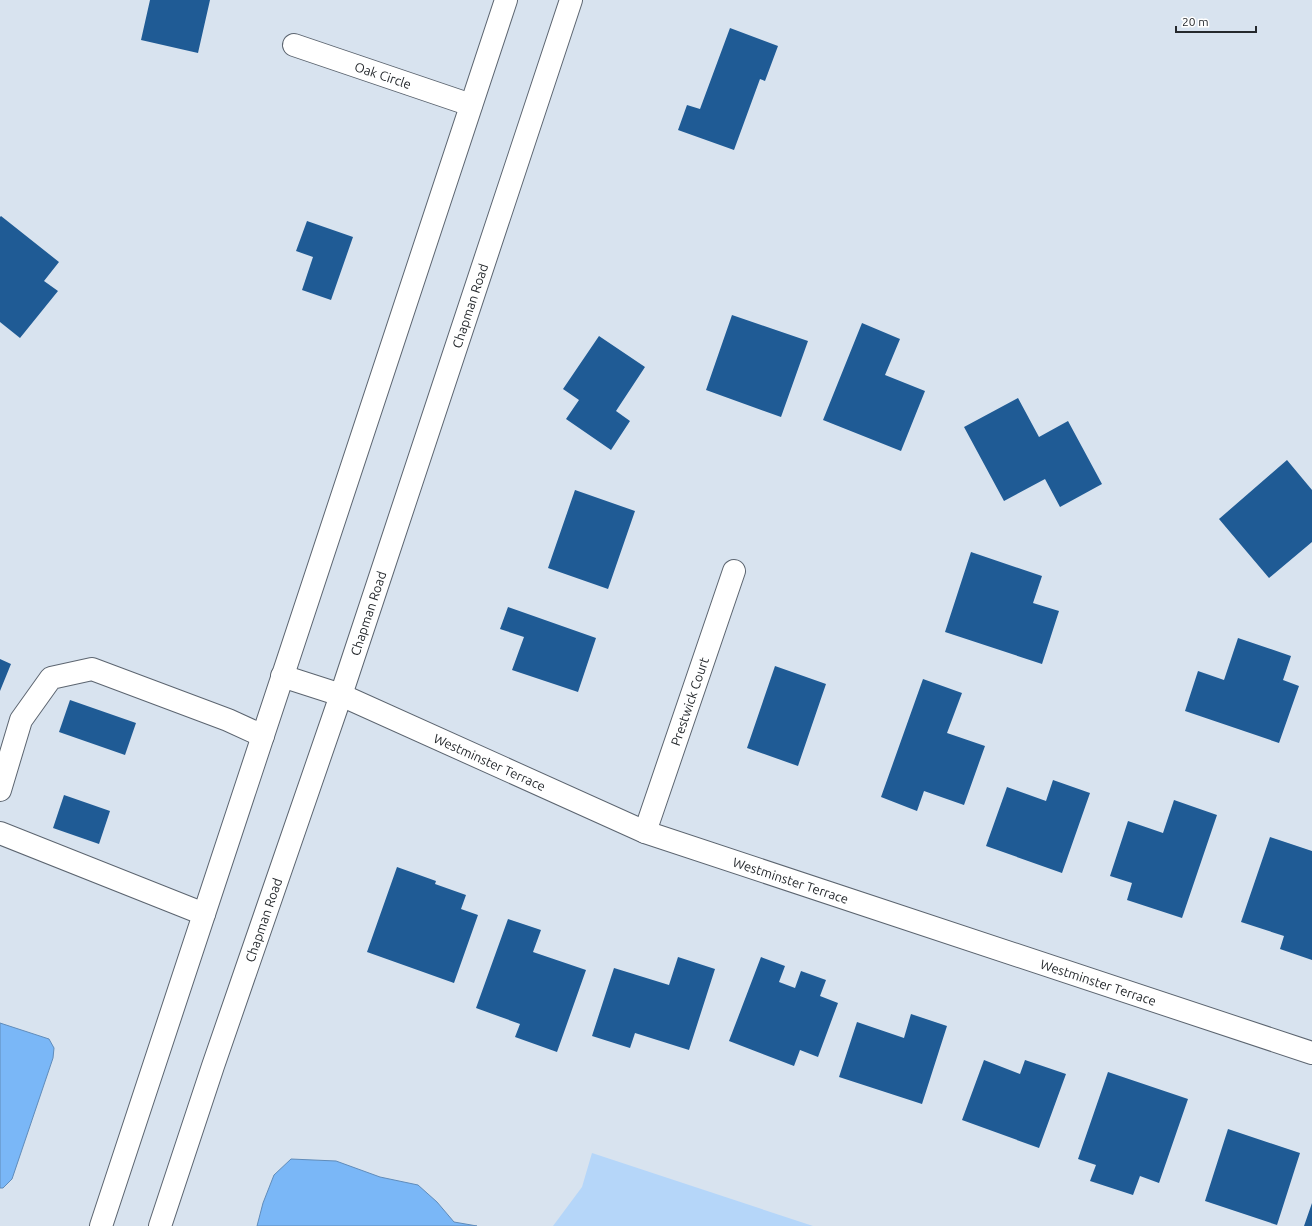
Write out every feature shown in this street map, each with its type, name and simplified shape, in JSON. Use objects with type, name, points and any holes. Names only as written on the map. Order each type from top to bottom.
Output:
[{"type":"street","points":[[101,1226],[506,0]]},
{"type":"street","name":"Chapman Road","points":[[160,1226],[213,1066],[341,695],[571,0]]},
{"type":"street","name":"Oak Circle","points":[[294,45],[471,105]]},
{"type":"street","name":"Prestwick Court","points":[[645,832],[734,571]]},
{"type":"street","points":[[0,790],[21,720],[51,678],[85,670],[92,669],[228,720],[263,736]]},
{"type":"street","name":"Westminster Terrace","points":[[282,676],[341,695],[645,832],[1312,1053]]},
{"type":"street","points":[[0,833],[204,914]]},
{"type":"shaded area","points":[[592,1153],[813,1226],[553,1226],[582,1187]]},
{"type":"water","points":[[0,1023],[49,1039],[54,1048],[53,1058],[12,1179],[3,1188],[0,1188]]},
{"type":"water","points":[[291,1159],[336,1161],[380,1177],[418,1185],[437,1202],[454,1222],[477,1226],[257,1226],[263,1203],[274,1175]]},
{"type":"building","points":[[150,0],[210,0],[198,53],[141,40]]},
{"type":"building","points":[[730,28],[778,46],[765,81],[760,79],[734,150],[678,130],[687,105],[700,109]]},
{"type":"building","points":[[1,216],[59,262],[44,281],[58,291],[20,338],[0,322]]},
{"type":"building","points":[[307,221],[353,237],[331,300],[302,290],[313,257],[296,251]]},
{"type":"building","points":[[732,315],[808,341],[781,417],[706,390]]},
{"type":"building","points":[[862,323],[900,339],[885,375],[925,391],[901,451],[823,420]]},
{"type":"building","points":[[599,336],[645,367],[616,411],[630,421],[611,450],[566,419],[579,400],[563,389]]},
{"type":"building","points":[[1018,398],[1039,437],[1068,421],[1102,484],[1060,507],[1045,479],[1004,501],[964,427]]},
{"type":"building","points":[[1287,460],[1312,490],[1312,542],[1269,578],[1219,519]]},
{"type":"building","points":[[575,490],[635,511],[608,589],[548,568]]},
{"type":"building","points":[[971,552],[1042,576],[1033,603],[1059,611],[1042,664],[945,632]]},
{"type":"building","points":[[508,607],[596,638],[578,692],[512,670],[524,637],[500,629]]},
{"type":"building","points":[[1238,638],[1291,656],[1283,680],[1299,686],[1279,743],[1185,711],[1198,671],[1224,680]]},
{"type":"building","points":[[0,659],[11,664],[0,691]]},
{"type":"building","points":[[775,666],[826,684],[798,766],[747,748]]},
{"type":"building","points":[[923,679],[962,693],[947,733],[985,746],[964,805],[924,791],[917,811],[881,797]]},
{"type":"building","points":[[70,700],[136,723],[125,755],[59,732]]},
{"type":"building","points":[[1053,780],[1090,793],[1062,873],[986,846],[1007,787],[1046,801]]},
{"type":"building","points":[[64,795],[110,811],[99,844],[53,828]]},
{"type":"building","points":[[1174,800],[1217,815],[1182,918],[1127,900],[1132,883],[1110,876],[1128,821],[1163,833]]},
{"type":"building","points":[[1270,837],[1312,851],[1312,960],[1280,949],[1284,936],[1241,922]]},
{"type":"building","points":[[397,867],[436,881],[435,884],[466,895],[461,909],[478,915],[454,983],[367,952]]},
{"type":"building","points":[[508,919],[541,930],[533,952],[586,970],[557,1052],[515,1037],[520,1024],[476,1008]]},
{"type":"building","points":[[678,957],[715,969],[689,1050],[635,1033],[630,1048],[592,1036],[614,968],[669,985]]},
{"type":"building","points":[[761,957],[785,966],[779,982],[795,988],[801,971],[826,980],[820,996],[838,1003],[818,1057],[800,1050],[794,1066],[729,1041]]},
{"type":"building","points":[[911,1014],[947,1026],[922,1104],[839,1077],[857,1022],[904,1038]]},
{"type":"building","points":[[984,1060],[1020,1074],[1025,1060],[1066,1074],[1039,1148],[962,1120]]},
{"type":"building","points":[[1108,1072],[1188,1099],[1159,1183],[1140,1176],[1133,1195],[1090,1181],[1096,1165],[1078,1159]]},
{"type":"building","points":[[1228,1129],[1300,1153],[1277,1225],[1205,1201]]},
{"type":"building","points":[[1312,1203],[1312,1226],[1304,1226]]}]
